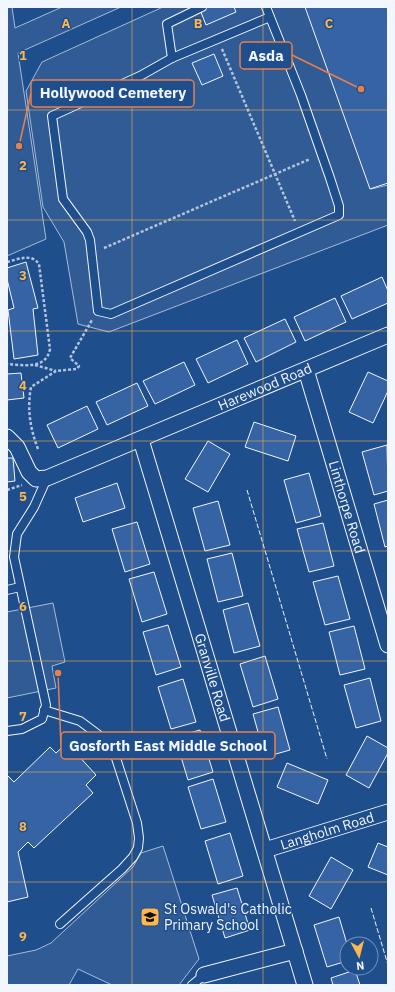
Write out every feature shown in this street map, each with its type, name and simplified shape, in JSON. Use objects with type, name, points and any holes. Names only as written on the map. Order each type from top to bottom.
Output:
[{"type":"street","name":"Harewood Road","points":[[42,478],[141,440],[388,335]]},
{"type":"street","name":"Linthorpe Road","points":[[306,370],[388,645]]},
{"type":"street","points":[[7,437],[16,447],[28,472],[42,478]]},
{"type":"street","name":"Granville Road","points":[[141,440],[265,850],[304,985]]},
{"type":"street","name":"Langholm Road","points":[[265,850],[388,812]]},
{"type":"street","points":[[204,975],[295,951]]},
{"type":"lane","points":[[172,58],[166,24],[202,7]]},
{"type":"lane","points":[[266,7],[301,95],[339,206],[340,215],[111,314],[98,311],[90,240],[87,232],[63,199],[52,116],[140,76],[172,58],[270,18]]},
{"type":"lane","points":[[7,731],[22,729],[42,719],[46,705],[14,557],[17,534],[34,508],[42,478]]},
{"type":"lane","points":[[7,590],[20,587]]},
{"type":"lane","points":[[44,710],[80,721],[100,736],[114,752],[137,823],[139,838],[138,848],[122,869],[60,924]]},
{"type":"lane","points":[[192,985],[204,975]]},
{"type":"path","points":[[218,39],[300,232]]},
{"type":"path","points":[[7,262],[28,257],[35,259],[39,264],[50,349],[48,356],[44,361],[34,365]]},
{"type":"path","points":[[7,364],[34,365],[56,371]]},
{"type":"shaded area","points":[[7,7],[12,7],[15,28],[62,7],[121,7],[18,53],[46,239],[7,256]]},
{"type":"shaded area","points":[[163,7],[307,7],[371,189],[388,185],[388,225],[109,332],[78,324],[64,242],[43,207],[26,91],[42,62]]},
{"type":"shaded area","points":[[53,603],[65,662],[52,666],[56,688],[7,698],[7,612]]},
{"type":"shaded area","name":"St Oswald's Catholic Primary School","points":[[163,846],[199,959],[179,985],[112,985],[78,969],[69,985],[7,985],[7,956],[36,950],[51,943],[133,867],[141,853]]},
{"type":"building","points":[[199,7],[234,7],[236,12],[206,25]]},
{"type":"building","points":[[305,7],[388,7],[388,183],[370,189]]},
{"type":"building","points":[[214,54],[223,76],[202,85],[192,63]]},
{"type":"building","points":[[26,262],[38,308],[33,309],[38,355],[14,359],[8,310],[14,308],[7,279],[7,268]]},
{"type":"building","points":[[382,277],[388,291],[388,303],[352,319],[341,296]]},
{"type":"building","points":[[335,298],[346,322],[305,341],[294,317]]},
{"type":"building","points":[[285,319],[296,342],[256,362],[244,338]]},
{"type":"building","points":[[237,340],[248,364],[208,383],[196,359]]},
{"type":"building","points":[[184,362],[195,385],[155,404],[143,381]]},
{"type":"building","points":[[368,372],[388,381],[388,391],[373,423],[349,412]]},
{"type":"building","points":[[21,373],[24,398],[7,400],[7,374]]},
{"type":"building","points":[[137,383],[148,406],[107,425],[96,402]]},
{"type":"building","points":[[87,406],[98,429],[58,448],[47,425]]},
{"type":"building","points":[[254,422],[296,436],[288,461],[245,447]]},
{"type":"building","points":[[208,441],[230,454],[208,492],[185,479]]},
{"type":"building","points":[[387,445],[388,491],[374,495],[362,452]]},
{"type":"building","points":[[7,458],[13,458],[15,481],[7,482]]},
{"type":"building","points":[[309,473],[321,516],[296,523],[284,480]]},
{"type":"building","points":[[117,483],[125,508],[83,522],[75,498]]},
{"type":"building","points":[[388,500],[388,546],[385,547],[374,504]]},
{"type":"building","points":[[218,501],[230,545],[205,551],[193,508]]},
{"type":"building","points":[[137,522],[150,564],[125,572],[112,529]]},
{"type":"building","points":[[323,523],[334,566],[309,572],[297,529]]},
{"type":"building","points":[[232,553],[243,596],[218,602],[207,559]]},
{"type":"building","points":[[154,572],[167,614],[142,622],[129,579]]},
{"type":"building","points":[[338,576],[350,619],[325,625],[313,582]]},
{"type":"building","points":[[248,603],[260,646],[234,653],[223,610]]},
{"type":"building","points":[[168,625],[181,667],[156,675],[143,632]]},
{"type":"building","points":[[354,626],[365,669],[340,675],[329,632]]},
{"type":"building","points":[[265,656],[278,699],[253,707],[240,664]]},
{"type":"building","points":[[370,678],[381,721],[356,728],[344,685]]},
{"type":"building","points":[[183,679],[196,722],[171,729],[158,687]]},
{"type":"building","points":[[278,707],[290,750],[265,757],[253,714]]},
{"type":"building","points":[[200,730],[213,772],[188,780],[175,737]]},
{"type":"building","points":[[367,736],[388,748],[388,753],[369,788],[346,775]]},
{"type":"building","points":[[67,743],[96,775],[86,785],[93,793],[34,848],[28,842],[18,852],[28,897],[7,902],[7,775],[14,782],[50,747],[56,753]]},
{"type":"building","points":[[287,763],[328,780],[318,804],[277,787]]},
{"type":"building","points":[[213,779],[226,822],[201,829],[188,787]]},
{"type":"building","points":[[230,833],[243,876],[218,884],[205,841]]},
{"type":"building","points":[[378,843],[388,847],[388,875],[368,867]]},
{"type":"building","points":[[331,857],[353,870],[331,909],[309,896]]},
{"type":"building","points":[[237,888],[250,930],[225,938],[212,895]]},
{"type":"building","points":[[339,917],[345,936],[339,936],[339,963],[327,967],[314,925]]},
{"type":"building","points":[[339,975],[357,976],[360,985],[333,985],[331,978]]},
{"type":"fence","points":[[247,490],[327,759]]},
{"type":"fence","points":[[371,908],[388,965]]},
{"type":"place","name":"Asda","points":[[361,89]]},
{"type":"place","name":"Hollywood Cemetery","points":[[19,146]]},
{"type":"place","name":"Gosforth East Middle School","points":[[58,673]]},
{"type":"place","name":"St Oswald's Catholic Primary School","points":[[150,917]]}]
